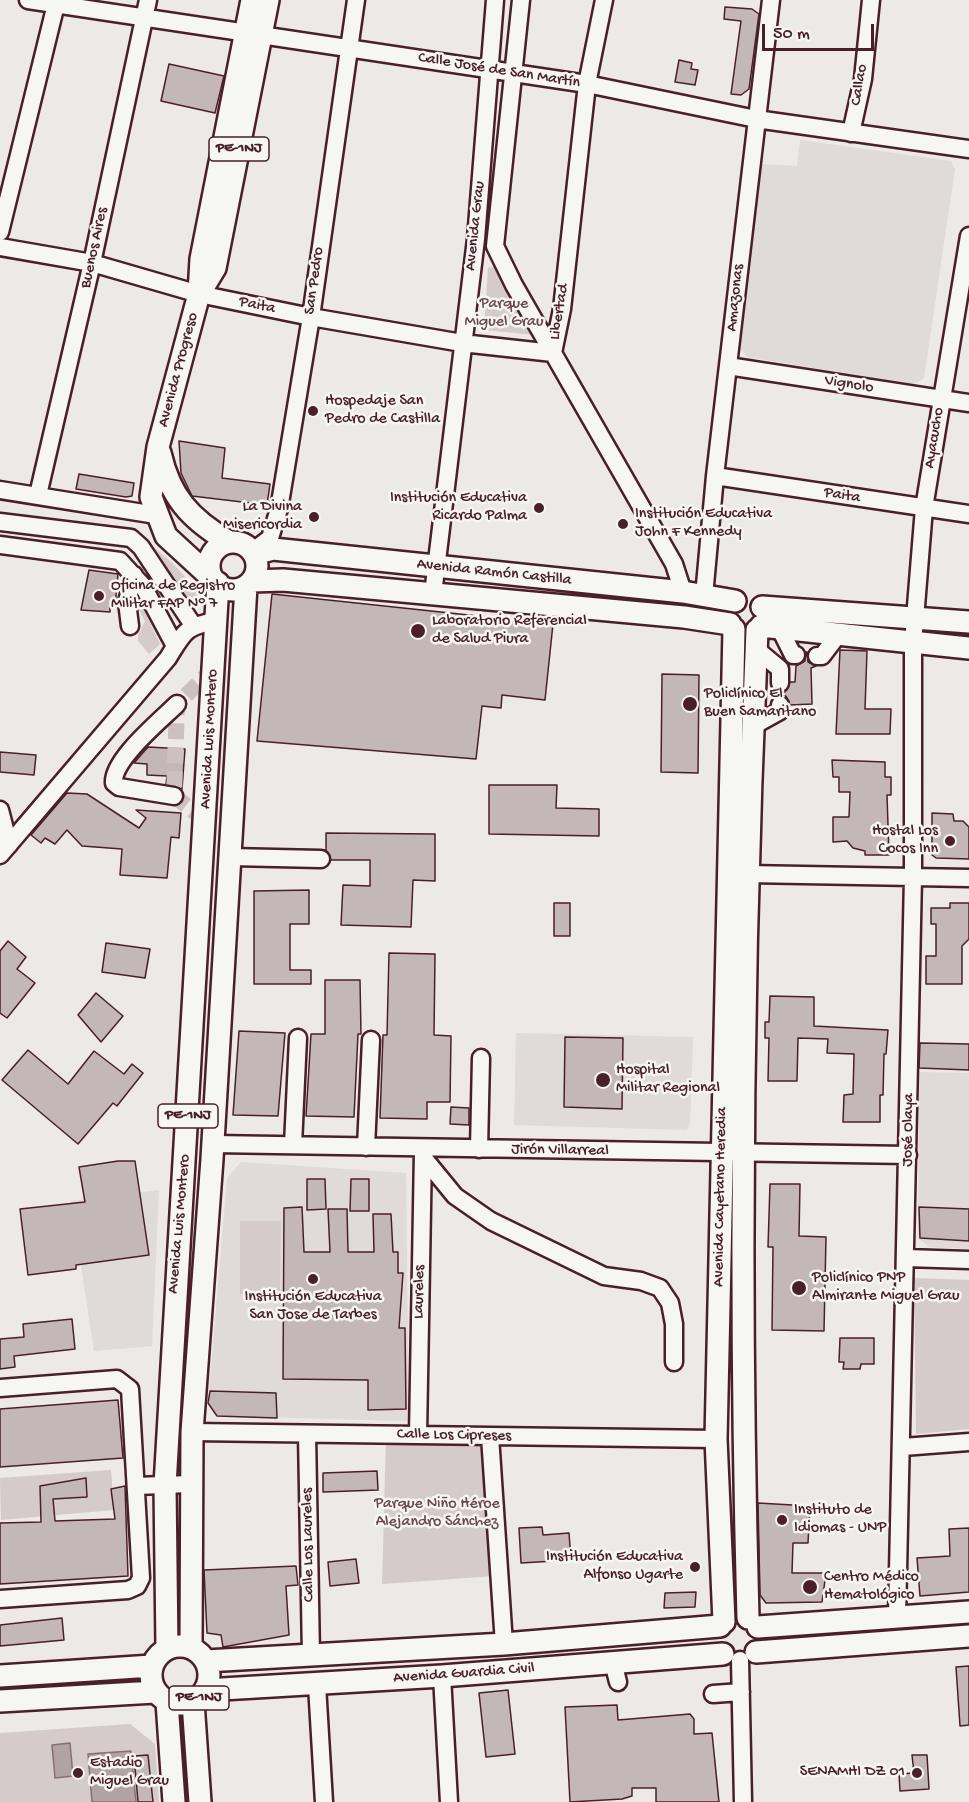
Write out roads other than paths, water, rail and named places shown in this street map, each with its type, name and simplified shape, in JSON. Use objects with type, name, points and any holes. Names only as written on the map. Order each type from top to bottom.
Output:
[{"type":"main road","name":"Avenida Progreso","points":[[216,582],[166,536],[151,497],[158,447],[199,294],[215,268],[253,33],[252,0]]},
{"type":"main road","name":"Avenida Progreso","points":[[253,33],[268,0]]},
{"type":"main road","name":"Avenida Progreso","points":[[158,447],[171,489],[188,512],[208,530],[229,542]]},
{"type":"main road","points":[[229,542],[242,543],[254,553]]},
{"type":"main road","name":"PE-1NJ","points":[[216,582],[210,561],[217,549],[229,542]]},
{"type":"main road","name":"Avenida Ramón Castilla","points":[[249,583],[283,580],[684,617],[732,627],[747,634],[763,628],[750,598],[735,601],[694,594],[273,549],[254,553]]},
{"type":"main road","name":"PE-1NJ","points":[[249,583],[257,567],[254,553]]},
{"type":"main road","points":[[216,582],[228,589],[249,583]]},
{"type":"main road","name":"Avenida Luis Montero","points":[[167,1649],[165,1485],[208,773],[216,582]]},
{"type":"main road","name":"Avenida Luis Montero","points":[[199,1655],[190,1484],[192,1432],[213,1144],[241,672],[249,583]]},
{"type":"main road","name":"Avenida Cayetano Heredia","points":[[722,1624],[716,1438],[732,627],[729,609],[735,601]]},
{"type":"main road","points":[[763,628],[915,618],[969,622]]},
{"type":"main road","points":[[763,628],[969,648]]},
{"type":"main road","name":"Avenida Cayetano Heredia","points":[[753,1623],[743,1419],[744,1154],[747,874],[753,726],[763,628]]},
{"type":"main road","points":[[213,669],[241,672]]},
{"type":"main road","points":[[208,773],[235,774]]},
{"type":"main road","points":[[753,1623],[761,1640],[740,1655],[716,1638],[722,1624],[735,1617],[753,1623],[897,1617],[969,1611]]},
{"type":"main road","name":"Avenida Guardia Civil","points":[[199,1655],[311,1656],[504,1644],[722,1624]]},
{"type":"main road","points":[[610,1635],[616,1672]]},
{"type":"main road","name":"Avenida Guardia Civil","points":[[199,1696],[442,1676],[616,1672],[740,1655],[969,1636]]},
{"type":"main road","points":[[0,1676],[152,1666],[167,1649],[175,1647],[199,1655]]},
{"type":"main road","name":"PE-1NJ","points":[[0,1701],[161,1697],[184,1705],[199,1696],[209,1671],[199,1655]]},
{"type":"main road","name":"PE-1NJ","points":[[152,1666],[150,1675],[161,1697]]},
{"type":"main road","points":[[199,1696],[200,1802]]},
{"type":"main road","points":[[161,1697],[174,1802]]},
{"type":"street","name":"Calle José de San Martín","points":[[28,0],[56,2],[144,18],[587,84],[756,119],[969,149]]},
{"type":"street","name":"Buenos Aires","points":[[38,495],[92,263],[148,0]]},
{"type":"street","name":"San Pedro","points":[[254,553],[270,538],[276,525],[310,316],[347,48],[356,0]]},
{"type":"street","name":"Avenida Grau","points":[[433,594],[476,238],[495,0]]},
{"type":"street","name":"Avenida Grau","points":[[521,0],[495,246],[514,285],[554,353]]},
{"type":"street","name":"Libertad","points":[[604,0],[587,84],[563,297],[554,353],[694,594]]},
{"type":"street","name":"Amazonas","points":[[694,594],[715,476],[771,0]]},
{"type":"street","name":"Callao","points":[[852,134],[863,79],[871,0]]},
{"type":"street","points":[[0,232],[56,2]]},
{"type":"street","name":"Ayacucho","points":[[912,643],[924,508],[940,399],[969,236]]},
{"type":"street","name":"Paita","points":[[0,247],[92,263],[199,294],[310,316],[462,343],[554,353]]},
{"type":"street","name":"Vignolo","points":[[728,366],[969,403]]},
{"type":"street","name":"Paita","points":[[715,476],[969,514]]},
{"type":"street","points":[[0,490],[156,515]]},
{"type":"street","points":[[0,522],[131,538],[141,547],[193,625]]},
{"type":"street","points":[[0,544],[114,558],[123,563],[139,581],[175,646]]},
{"type":"street","points":[[130,627],[128,602],[139,581],[161,576]]},
{"type":"street","points":[[4,850],[168,658],[193,625],[216,621]]},
{"type":"street","points":[[763,628],[795,655],[780,676],[763,628]]},
{"type":"street","points":[[817,656],[822,656],[838,635]]},
{"type":"street","name":"José Olaya","points":[[897,1617],[903,1447],[913,877],[912,643]]},
{"type":"street","points":[[174,796],[119,787],[114,783],[114,775],[124,758],[177,704]]},
{"type":"street","points":[[753,726],[780,711],[780,705]]},
{"type":"street","points":[[0,810],[4,850]]},
{"type":"street","points":[[230,856],[321,859]]},
{"type":"street","points":[[747,874],[969,878]]},
{"type":"street","points":[[293,1145],[298,1038]]},
{"type":"street","points":[[366,1147],[371,1040]]},
{"type":"street","points":[[479,1149],[481,1058]]},
{"type":"street","name":"Jirón Villarreal","points":[[213,1144],[366,1147],[423,1153],[479,1149],[908,1155]]},
{"type":"street","points":[[423,1153],[455,1196],[491,1221],[604,1276],[641,1281],[660,1288],[670,1303],[674,1324],[674,1362]]},
{"type":"street","name":"Laureles","points":[[418,1435],[423,1153]]},
{"type":"street","points":[[906,1258],[969,1260]]},
{"type":"street","points":[[0,1388],[117,1379],[130,1389],[141,1578],[137,1586],[128,1590],[0,1599]]},
{"type":"street","name":"Calle Los Cipreses","points":[[192,1432],[716,1438]]},
{"type":"street","name":"Calle Los Laureles","points":[[307,1434],[311,1656]]},
{"type":"street","points":[[490,1436],[504,1644]]},
{"type":"street","points":[[903,1447],[969,1442]]},
{"type":"street","points":[[136,1486],[190,1484]]},
{"type":"street","points":[[740,1655],[743,1802]]},
{"type":"street","points":[[442,1676],[449,1802]]},
{"type":"street","points":[[317,1685],[324,1802]]},
{"type":"street","points":[[713,1694],[741,1692]]},
{"type":"tunnel","points":[[205,820],[174,796],[177,704],[213,669]]},
{"type":"place","name":"Hospedaje San Pedro de Castilla","points":[[313,411]]},
{"type":"place","name":"Institución Educativa Ricardo Palma","points":[[539,508]]},
{"type":"place","name":"La Divina Misericordia","points":[[314,517]]},
{"type":"place","name":"Institución Educativa John F Kennedy","points":[[623,524]]},
{"type":"place","name":"Oficina de Registro Militar FAP N° 7","points":[[99,596]]},
{"type":"place","name":"Laboratorio Referencial de Salud Piura","points":[[418,631]]},
{"type":"place","name":"Policlínico El Buen Samaritano","points":[[690,704]]},
{"type":"place","name":"Hostal Los Cocos Inn","points":[[950,841]]},
{"type":"place","name":"Hospital Militar Regional","points":[[603,1080]]},
{"type":"place","name":"Institución Educativa San Jose de Tarbes","points":[[313,1279]]},
{"type":"place","name":"Policlínico PNP Almirante Miguel Grau","points":[[799,1288]]},
{"type":"place","name":"Instituto de Idiomas - UNP","points":[[782,1520]]},
{"type":"place","name":"Institución Educativa Alfonso Ugarte","points":[[695,1567]]},
{"type":"place","name":"Centro Médico Hematológico","points":[[810,1587]]},
{"type":"place","name":"Estadio Miguel Grau","points":[[78,1773]]},
{"type":"place","name":"SENAMHI DZ 01","points":[[917,1773]]},
{"type":"park label","name":"Parque Miguel Grau","points":[[504,314]]},
{"type":"park label","name":"Parque Niño Héroe Alejandro Sánchez","points":[[437,1514]]}]
